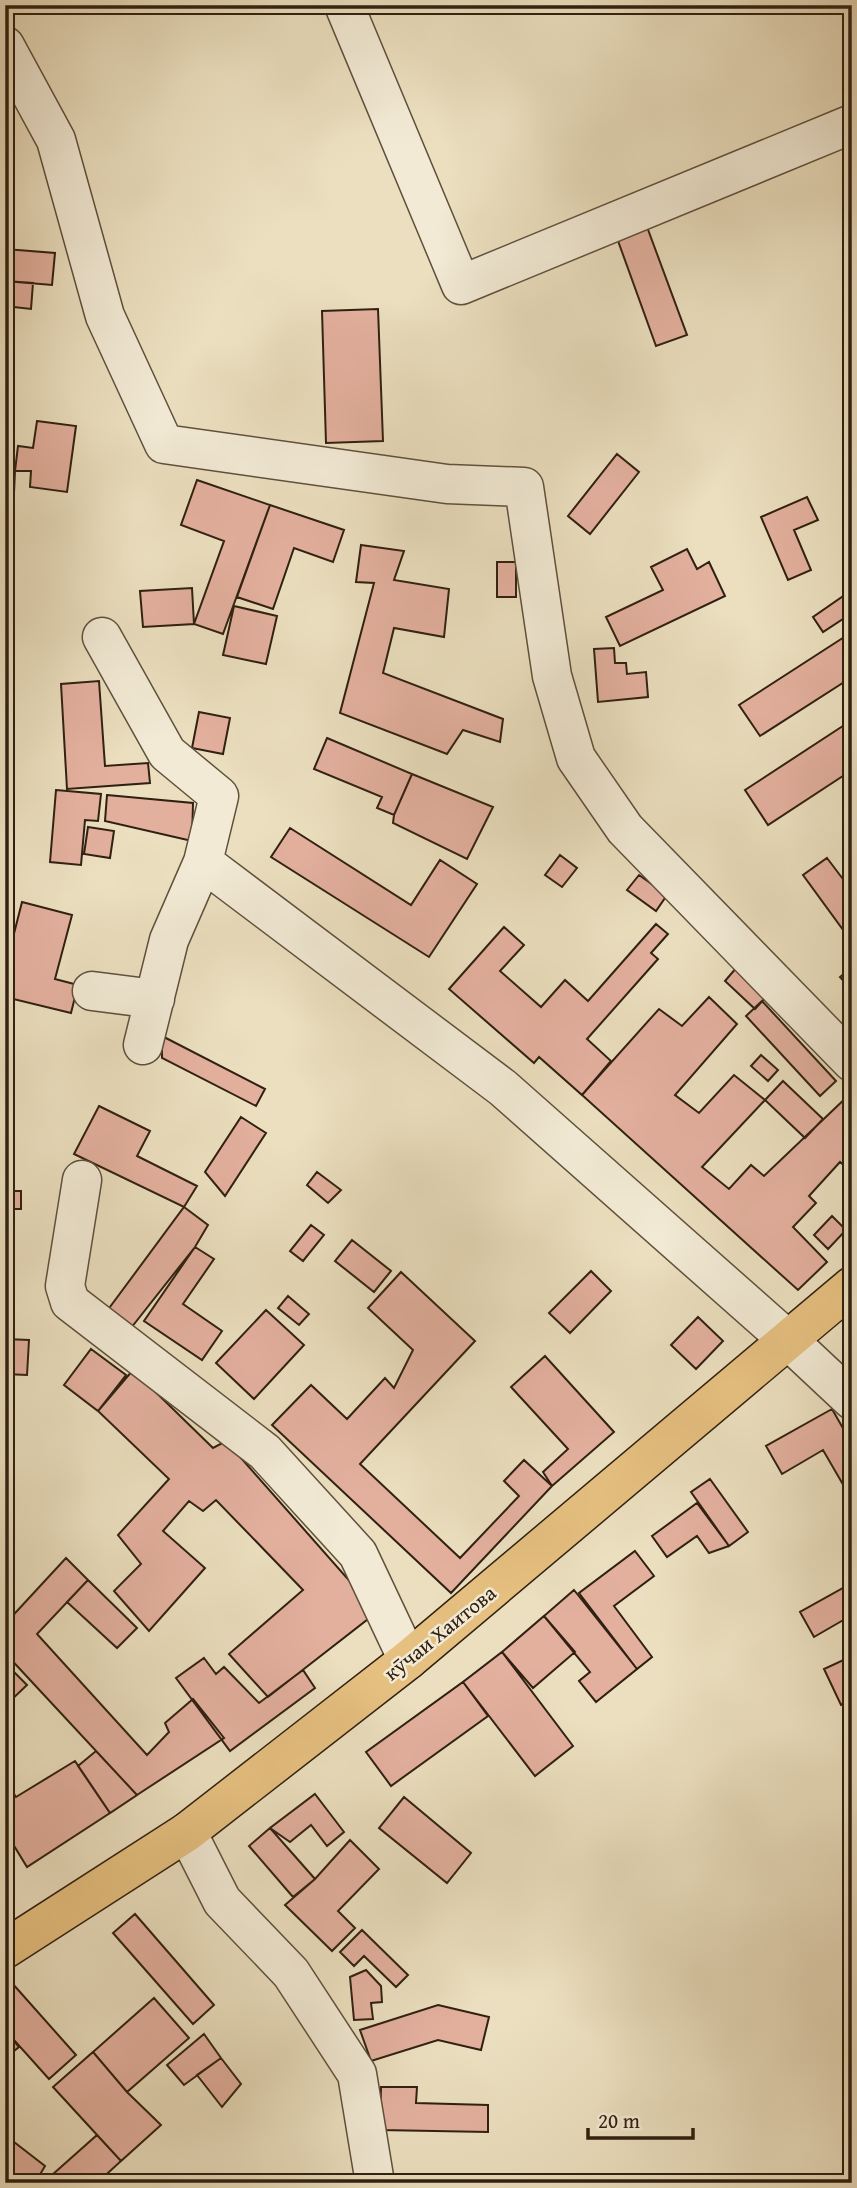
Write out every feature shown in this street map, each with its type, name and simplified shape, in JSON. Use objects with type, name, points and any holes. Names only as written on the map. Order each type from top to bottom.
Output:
[{"type":"main road","name":"кӯчаи Хаитова","points":[[5,1949],[187,1832],[408,1660],[852,1286]]},
{"type":"street","points":[[344,5],[461,285],[852,124]]},
{"type":"street","points":[[5,46],[56,140],[105,316],[163,444],[446,484],[524,487],[552,676],[576,758],[625,829],[852,1062]]},
{"type":"street","points":[[102,636],[167,753],[219,796],[203,862],[169,940],[144,1045]]},
{"type":"street","points":[[203,862],[503,1088],[852,1400]]},
{"type":"street","points":[[92,991],[155,999]]},
{"type":"street","points":[[82,1180],[65,1286],[70,1302],[265,1451],[358,1554],[408,1660]]},
{"type":"street","points":[[187,1832],[222,1901],[291,1973],[357,2074],[375,2183]]},
{"type":"building","points":[[643,216],[687,335],[656,346],[613,227]]},
{"type":"building","points":[[5,249],[55,253],[52,285],[5,281]]},
{"type":"building","points":[[5,281],[33,283],[31,309],[5,306]]},
{"type":"building","points":[[378,309],[383,441],[326,443],[322,311]]},
{"type":"building","points":[[37,421],[76,426],[67,492],[30,487],[31,471],[15,471],[18,446],[33,448]]},
{"type":"building","points":[[617,454],[639,472],[590,534],[568,516]]},
{"type":"building","points":[[5,470],[15,471],[14,493],[5,492]]},
{"type":"building","points":[[197,480],[270,505],[223,634],[194,624],[224,541],[181,525]]},
{"type":"building","points":[[807,497],[818,520],[794,530],[811,570],[788,580],[761,517]]},
{"type":"building","points":[[270,505],[344,530],[333,562],[294,548],[273,609],[237,597]]},
{"type":"building","points":[[361,545],[404,551],[394,580],[449,589],[444,637],[394,628],[383,673],[503,719],[500,742],[463,730],[447,754],[340,713],[374,583],[356,582]]},
{"type":"building","points":[[687,549],[697,569],[709,562],[725,596],[620,646],[606,617],[663,590],[651,567]]},
{"type":"building","points":[[497,562],[516,562],[516,597],[497,597]]},
{"type":"building","points":[[192,588],[194,624],[143,627],[140,591]]},
{"type":"building","points":[[852,590],[852,613],[823,632],[813,617]]},
{"type":"building","points":[[234,606],[277,616],[266,664],[223,655]]},
{"type":"building","points":[[852,632],[852,677],[760,736],[739,705]]},
{"type":"building","points":[[614,648],[615,663],[626,663],[627,674],[646,672],[648,697],[598,702],[594,649]]},
{"type":"building","points":[[99,681],[105,766],[148,763],[150,783],[67,789],[61,684]]},
{"type":"building","points":[[199,712],[230,718],[223,754],[192,748]]},
{"type":"building","points":[[852,720],[852,770],[768,825],[745,790]]},
{"type":"building","points":[[327,738],[412,774],[394,815],[377,808],[382,797],[314,769]]},
{"type":"building","points":[[5,752],[9,752],[12,796],[5,797]]},
{"type":"building","points":[[412,774],[493,807],[467,859],[393,823]]},
{"type":"building","points":[[56,790],[101,794],[98,821],[85,820],[81,865],[50,862]]},
{"type":"building","points":[[107,795],[193,803],[192,841],[105,821]]},
{"type":"building","points":[[88,827],[114,831],[110,858],[84,854]]},
{"type":"building","points":[[290,828],[411,905],[440,860],[477,884],[429,957],[271,857]]},
{"type":"building","points":[[560,855],[577,868],[562,887],[545,875]]},
{"type":"building","points":[[827,858],[852,891],[852,937],[849,938],[803,875]]},
{"type":"building","points":[[639,875],[667,895],[656,911],[627,890]]},
{"type":"building","points":[[22,902],[72,915],[55,979],[78,985],[71,1013],[5,997],[5,969]]},
{"type":"building","points":[[656,924],[668,934],[651,953],[658,959],[587,1039],[611,1061],[582,1095],[539,1057],[534,1063],[449,989],[504,927],[524,945],[500,971],[541,1007],[565,980],[588,1001]]},
{"type":"building","points":[[737,967],[767,996],[755,1009],[725,981]]},
{"type":"building","points":[[852,967],[852,990],[840,977]]},
{"type":"building","points":[[709,997],[737,1024],[675,1095],[699,1113],[734,1075],[765,1100],[702,1167],[729,1189],[751,1165],[764,1176],[850,1094],[852,1096],[852,1172],[840,1162],[809,1196],[816,1203],[793,1227],[827,1262],[798,1290],[582,1095],[659,1009],[682,1026]]},
{"type":"building","points":[[762,1001],[836,1081],[820,1096],[746,1016]]},
{"type":"building","points":[[162,1036],[265,1089],[256,1106],[162,1058]]},
{"type":"building","points":[[761,1055],[778,1070],[768,1081],[751,1066]]},
{"type":"building","points":[[783,1081],[823,1119],[805,1138],[765,1100]]},
{"type":"building","points":[[99,1106],[150,1131],[137,1156],[197,1186],[184,1207],[74,1154]]},
{"type":"building","points":[[241,1117],[266,1133],[225,1196],[205,1172]]},
{"type":"building","points":[[317,1172],[341,1190],[328,1203],[307,1185]]},
{"type":"building","points":[[5,1191],[21,1191],[21,1209],[5,1209]]},
{"type":"building","points":[[184,1207],[208,1225],[195,1247],[131,1328],[107,1311]]},
{"type":"building","points":[[832,1216],[846,1230],[828,1249],[814,1235]]},
{"type":"building","points":[[311,1225],[324,1235],[303,1261],[290,1251]]},
{"type":"building","points":[[352,1240],[391,1271],[374,1292],[335,1261]]},
{"type":"building","points":[[195,1247],[214,1259],[183,1304],[222,1331],[202,1360],[144,1321]]},
{"type":"building","points":[[591,1271],[611,1291],[570,1333],[549,1313]]},
{"type":"building","points":[[401,1272],[475,1341],[360,1464],[460,1558],[519,1496],[504,1481],[524,1460],[552,1486],[451,1593],[272,1425],[311,1385],[347,1419],[385,1378],[394,1388],[413,1350],[368,1308]]},
{"type":"building","points":[[288,1296],[309,1314],[299,1325],[278,1308]]},
{"type":"building","points":[[266,1310],[304,1345],[254,1399],[216,1363]]},
{"type":"building","points":[[698,1317],[723,1341],[696,1369],[671,1345]]},
{"type":"building","points":[[5,1339],[29,1340],[27,1375],[5,1374]]},
{"type":"building","points":[[91,1349],[126,1375],[98,1411],[64,1385]]},
{"type":"building","points":[[545,1356],[614,1432],[552,1486],[543,1472],[568,1449],[511,1387]]},
{"type":"building","points":[[133,1370],[213,1448],[226,1441],[377,1612],[268,1697],[229,1654],[303,1590],[216,1500],[203,1511],[189,1501],[163,1531],[205,1568],[149,1631],[114,1591],[141,1564],[118,1535],[169,1479],[98,1411]]},
{"type":"building","points":[[832,1409],[852,1444],[852,1500],[823,1450],[782,1474],[766,1446]]},
{"type":"building","points":[[710,1479],[748,1532],[729,1546],[691,1492]]},
{"type":"building","points":[[697,1503],[729,1546],[709,1553],[697,1536],[667,1557],[652,1536]]},
{"type":"building","points":[[635,1551],[654,1576],[614,1606],[652,1657],[637,1669],[579,1593]]},
{"type":"building","points":[[66,1558],[88,1580],[37,1634],[147,1755],[169,1732],[165,1723],[193,1699],[224,1738],[137,1795],[5,1653],[5,1624]]},
{"type":"building","points":[[88,1580],[137,1628],[117,1648],[67,1602]]},
{"type":"building","points":[[852,1583],[852,1615],[814,1637],[800,1612]]},
{"type":"building","points":[[574,1590],[637,1669],[596,1702],[579,1681],[590,1672],[544,1616]]},
{"type":"building","points":[[544,1616],[575,1652],[533,1688],[502,1652]]},
{"type":"building","points":[[502,1652],[573,1746],[535,1776],[463,1682]]},
{"type":"building","points":[[852,1656],[852,1700],[841,1705],[824,1669]]},
{"type":"building","points":[[204,1658],[216,1674],[224,1667],[259,1703],[303,1670],[315,1688],[230,1751],[176,1678]]},
{"type":"building","points":[[5,1663],[27,1685],[5,1706]]},
{"type":"building","points":[[463,1682],[488,1716],[391,1786],[366,1752]]},
{"type":"building","points":[[96,1751],[137,1795],[110,1813],[78,1766]]},
{"type":"building","points":[[75,1761],[110,1813],[27,1867],[5,1831],[5,1780],[16,1797]]},
{"type":"building","points":[[315,1794],[344,1832],[327,1846],[311,1825],[290,1842],[270,1828]]},
{"type":"building","points":[[404,1797],[471,1853],[447,1883],[379,1828]]},
{"type":"building","points":[[270,1828],[315,1879],[293,1897],[249,1846]]},
{"type":"building","points":[[350,1840],[379,1869],[338,1911],[355,1928],[332,1951],[285,1905],[315,1879]]},
{"type":"building","points":[[135,1914],[214,2005],[193,2024],[113,1933]]},
{"type":"building","points":[[362,1930],[408,1975],[396,1987],[364,1956],[354,1966],[340,1952]]},
{"type":"building","points":[[366,1970],[381,1986],[382,2002],[371,2003],[373,2019],[354,2020],[350,1977]]},
{"type":"building","points":[[12,1983],[76,2055],[49,2079],[5,2030],[5,1988]]},
{"type":"building","points":[[154,1998],[189,2038],[127,2092],[93,2052]]},
{"type":"building","points":[[438,2005],[489,2017],[481,2050],[438,2040],[371,2061],[360,2030]]},
{"type":"building","points":[[5,2030],[19,2047],[5,2058]]},
{"type":"building","points":[[204,2034],[221,2058],[184,2085],[167,2065]]},
{"type":"building","points":[[93,2052],[127,2092],[161,2125],[121,2161],[53,2087]]},
{"type":"building","points":[[221,2058],[241,2084],[222,2107],[197,2075]]},
{"type":"building","points":[[381,2087],[417,2087],[416,2103],[488,2105],[488,2132],[380,2130]]},
{"type":"building","points":[[5,2135],[45,2166],[35,2183],[5,2182]]},
{"type":"building","points":[[97,2135],[121,2161],[97,2183],[43,2183]]}]
